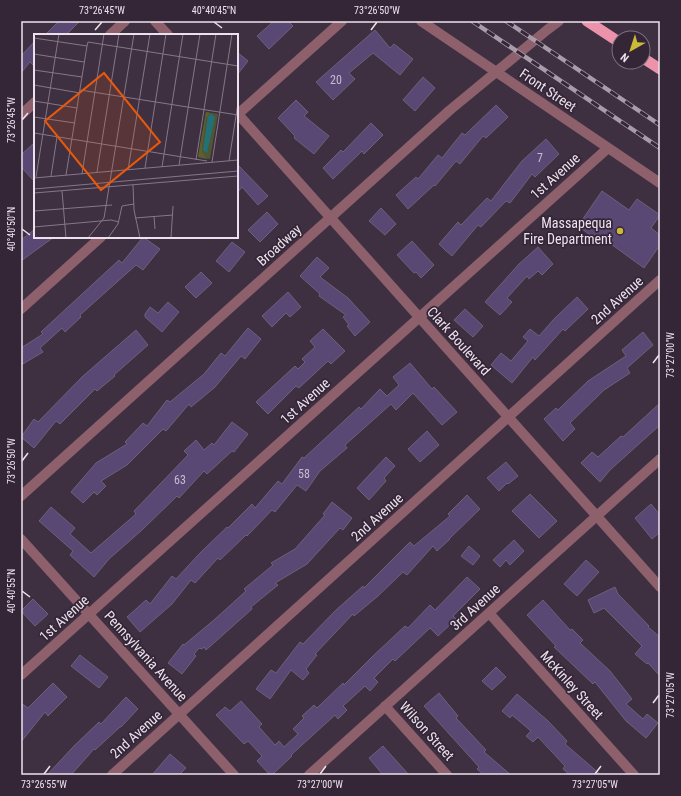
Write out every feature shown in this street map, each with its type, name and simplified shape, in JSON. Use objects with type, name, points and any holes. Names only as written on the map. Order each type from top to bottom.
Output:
[{"type":"highway","points":[[587,21],[611,37]]},
{"type":"highway","points":[[651,63],[660,69]]},
{"type":"street","points":[[111,34],[125,21]]},
{"type":"street","points":[[155,21],[167,34]]},
{"type":"street","points":[[238,113],[342,21]]},
{"type":"street","name":"Front Street","points":[[421,21],[660,183]]},
{"type":"street","name":"Broadway","points":[[21,496],[450,110],[559,21]]},
{"type":"street","points":[[21,115],[34,103]]},
{"type":"street","name":"Clark Boulevard","points":[[238,115],[660,587]]},
{"type":"street","name":"1st Avenue","points":[[21,676],[608,148]]},
{"type":"street","points":[[21,309],[100,238]]},
{"type":"street","name":"2nd Avenue","points":[[112,775],[660,280]]},
{"type":"street","name":"3rd Avenue","points":[[309,775],[660,459]]},
{"type":"street","name":"Pennsylvania Avenue","points":[[21,539],[234,775]]},
{"type":"street","name":"McKinley Street","points":[[489,613],[634,775]]},
{"type":"street","name":"Wilson Street","points":[[386,706],[447,775]]},
{"type":"building","points":[[59,21],[80,21],[67,34],[46,34]]},
{"type":"building","points":[[274,21],[288,21],[293,26],[269,49],[257,36]]},
{"type":"building","points":[[375,30],[390,48],[394,44],[413,59],[400,75],[373,53],[349,73],[355,79],[333,100],[316,82]]},
{"type":"building","points":[[34,42],[34,66],[30,62],[21,73],[21,56]]},
{"type":"building","points":[[238,53],[248,61],[238,74]]},
{"type":"building","points":[[423,77],[435,88],[415,111],[403,100]]},
{"type":"building","points":[[296,100],[308,112],[304,116],[329,136],[314,154],[294,138],[295,136],[278,118]]},
{"type":"building","points":[[496,105],[508,117],[486,138],[483,136],[460,164],[456,161],[435,186],[434,185],[408,209],[396,195],[416,177],[418,179],[438,155],[442,158],[462,133],[465,135]]},
{"type":"building","points":[[371,123],[383,135],[364,154],[362,151],[333,179],[323,168],[341,150],[343,152]]},
{"type":"building","points":[[546,139],[559,154],[535,177],[532,174],[510,203],[506,201],[481,227],[478,225],[452,256],[439,244],[458,222],[461,225],[487,198],[491,201],[522,161]]},
{"type":"building","points":[[34,143],[34,181],[21,167],[21,155]]},
{"type":"building","points":[[238,165],[268,196],[258,205],[242,187],[238,192]]},
{"type":"building","name":"Massapequa Fire Department","points":[[602,191],[629,210],[637,199],[660,215],[651,228],[660,235],[660,245],[644,268],[611,244],[599,237],[597,240],[578,226]]},
{"type":"building","points":[[381,208],[396,224],[385,235],[369,221]]},
{"type":"building","points":[[267,212],[278,224],[260,242],[248,230]]},
{"type":"building","points":[[34,230],[34,238],[53,238],[21,261],[21,240]]},
{"type":"building","points":[[142,238],[160,249],[143,270],[136,265],[80,315],[81,317],[65,332],[62,328],[40,348],[43,352],[21,365],[21,348],[43,334],[41,332],[119,260],[122,263]]},
{"type":"building","points":[[412,241],[434,265],[421,278],[416,272],[414,273],[397,255]]},
{"type":"building","points":[[232,242],[245,252],[229,272],[216,261]]},
{"type":"building","points":[[538,247],[553,264],[542,275],[538,271],[529,279],[527,276],[507,298],[512,302],[500,315],[485,302],[519,264]]},
{"type":"building","points":[[317,257],[329,268],[320,277],[348,298],[370,322],[355,336],[347,326],[349,325],[343,317],[346,315],[319,296],[320,294],[300,276]]},
{"type":"building","points":[[201,272],[212,283],[196,298],[185,287]]},
{"type":"building","points":[[288,292],[301,307],[290,317],[286,313],[272,327],[262,316]]},
{"type":"building","points":[[577,297],[588,309],[565,331],[563,329],[535,360],[533,357],[512,383],[491,365],[501,353],[511,361],[528,341],[523,337],[530,329],[539,336]]},
{"type":"building","points":[[168,302],[179,312],[162,332],[145,317],[145,314],[150,307],[158,313]]},
{"type":"building","points":[[465,309],[483,326],[473,337],[454,320]]},
{"type":"building","points":[[248,328],[261,339],[245,359],[241,356],[215,387],[191,407],[189,404],[166,431],[163,429],[127,465],[101,481],[106,486],[97,495],[94,492],[83,503],[71,492],[96,463],[127,444],[125,442],[143,423],[147,426],[167,400],[170,402],[204,374],[221,353],[225,356]]},
{"type":"building","points":[[323,329],[345,351],[331,364],[328,361],[299,388],[296,386],[268,414],[256,402],[295,366],[298,369],[305,362],[302,359],[315,347],[310,341]]},
{"type":"building","points":[[136,330],[148,345],[114,375],[115,376],[97,391],[95,389],[60,424],[56,421],[34,448],[21,437],[34,419],[38,422],[83,376]]},
{"type":"building","points":[[643,332],[653,345],[627,368],[630,373],[604,390],[570,423],[575,429],[563,441],[544,419],[556,408],[558,410],[588,381],[626,356],[622,350]]},
{"type":"building","points":[[410,363],[432,389],[434,387],[457,412],[442,425],[413,393],[396,410],[391,404],[345,445],[347,448],[320,471],[306,491],[297,485],[275,512],[272,510],[247,536],[246,535],[220,560],[218,558],[195,583],[191,580],[172,604],[140,632],[127,617],[146,600],[150,604],[172,576],[176,579],[200,553],[252,504],[255,508],[278,481],[282,484],[302,457],[304,458],[359,407],[361,409],[380,389],[387,396],[399,385],[393,377]]},
{"type":"building","points":[[660,403],[660,425],[610,470],[600,482],[581,463],[592,452],[598,457],[621,436],[623,437]]},
{"type":"building","points":[[232,422],[248,434],[234,452],[232,451],[207,474],[204,471],[179,498],[177,496],[109,559],[94,577],[70,555],[73,551],[39,521],[51,507],[75,528],[70,534],[91,553],[136,514],[134,511],[188,455],[184,451],[196,440],[204,450],[212,443],[214,445]]},
{"type":"building","points":[[427,431],[439,445],[420,462],[408,449]]},
{"type":"building","points":[[386,457],[395,466],[384,478],[386,481],[369,500],[357,488]]},
{"type":"building","points":[[506,462],[518,476],[508,484],[507,483],[499,491],[487,478]]},
{"type":"building","points":[[530,494],[557,521],[539,538],[512,511]]},
{"type":"building","points":[[467,495],[480,509],[437,551],[433,546],[407,575],[403,572],[378,596],[354,616],[353,614],[315,654],[317,655],[306,669],[309,673],[303,680],[291,670],[270,699],[256,689],[271,670],[276,673],[300,642],[303,644],[336,610],[363,586],[364,588],[410,542],[414,546],[450,516],[448,514]]},
{"type":"building","points":[[332,502],[352,518],[343,530],[340,528],[307,564],[275,583],[278,585],[251,607],[252,609],[206,650],[204,647],[202,649],[199,648],[194,654],[196,656],[182,674],[168,663],[183,644],[184,645],[214,620],[246,591],[244,589],[273,565],[271,563],[295,549],[325,515],[323,514]]},
{"type":"building","points":[[651,504],[660,515],[660,532],[652,539],[635,518]]},
{"type":"building","points":[[514,540],[524,551],[510,565],[506,560],[500,567],[493,560]]},
{"type":"building","points":[[469,546],[480,556],[473,565],[461,556]]},
{"type":"building","points":[[586,560],[599,572],[577,596],[564,584]]},
{"type":"building","points":[[467,577],[480,589],[453,616],[456,619],[438,636],[430,628],[395,661],[393,659],[374,678],[378,682],[370,691],[365,686],[343,706],[347,710],[338,719],[335,715],[291,755],[292,756],[272,775],[270,775],[257,761],[262,756],[248,741],[244,744],[216,715],[225,707],[230,711],[241,701],[262,724],[259,727],[275,745],[279,741],[284,747],[298,734],[293,729],[304,718],[302,716],[314,705],[317,708],[343,683],[344,685],[405,626],[408,628],[430,605],[435,610]]},
{"type":"building","points":[[615,587],[618,594],[649,626],[648,627],[660,637],[660,676],[648,663],[647,664],[635,654],[642,646],[604,608],[594,613],[588,600]]},
{"type":"building","points":[[33,599],[48,614],[35,626],[21,611]]},
{"type":"building","points":[[543,600],[570,630],[572,629],[583,640],[580,643],[610,671],[632,699],[626,704],[643,719],[647,714],[658,723],[646,738],[626,721],[595,682],[593,684],[554,647],[556,646],[527,615]]},
{"type":"building","points":[[80,655],[108,677],[99,688],[71,666]]},
{"type":"building","points":[[496,667],[506,677],[492,690],[482,681]]},
{"type":"building","points":[[53,683],[67,697],[48,716],[45,712],[21,742],[21,703],[28,708]]},
{"type":"building","points":[[439,693],[458,716],[456,718],[486,750],[484,752],[511,775],[484,775],[477,769],[479,767],[424,706]]},
{"type":"building","points":[[517,694],[548,721],[567,741],[565,744],[601,775],[570,775],[563,769],[565,766],[538,737],[533,742],[526,736],[531,731],[512,715],[510,718],[502,711]]},
{"type":"building","points":[[126,697],[138,709],[121,727],[95,750],[94,749],[71,775],[47,775],[73,747],[99,722],[101,724]]},
{"type":"building","points":[[383,746],[409,775],[383,775],[369,758]]},
{"type":"building","points":[[170,754],[186,768],[179,775],[152,775]]},
{"type":"railway","points":[[472,21],[660,148]]},
{"type":"railway","points":[[506,21],[660,125]]},
{"type":"place","name":"Massapequa Fire Department","points":[[620,231]]}]
